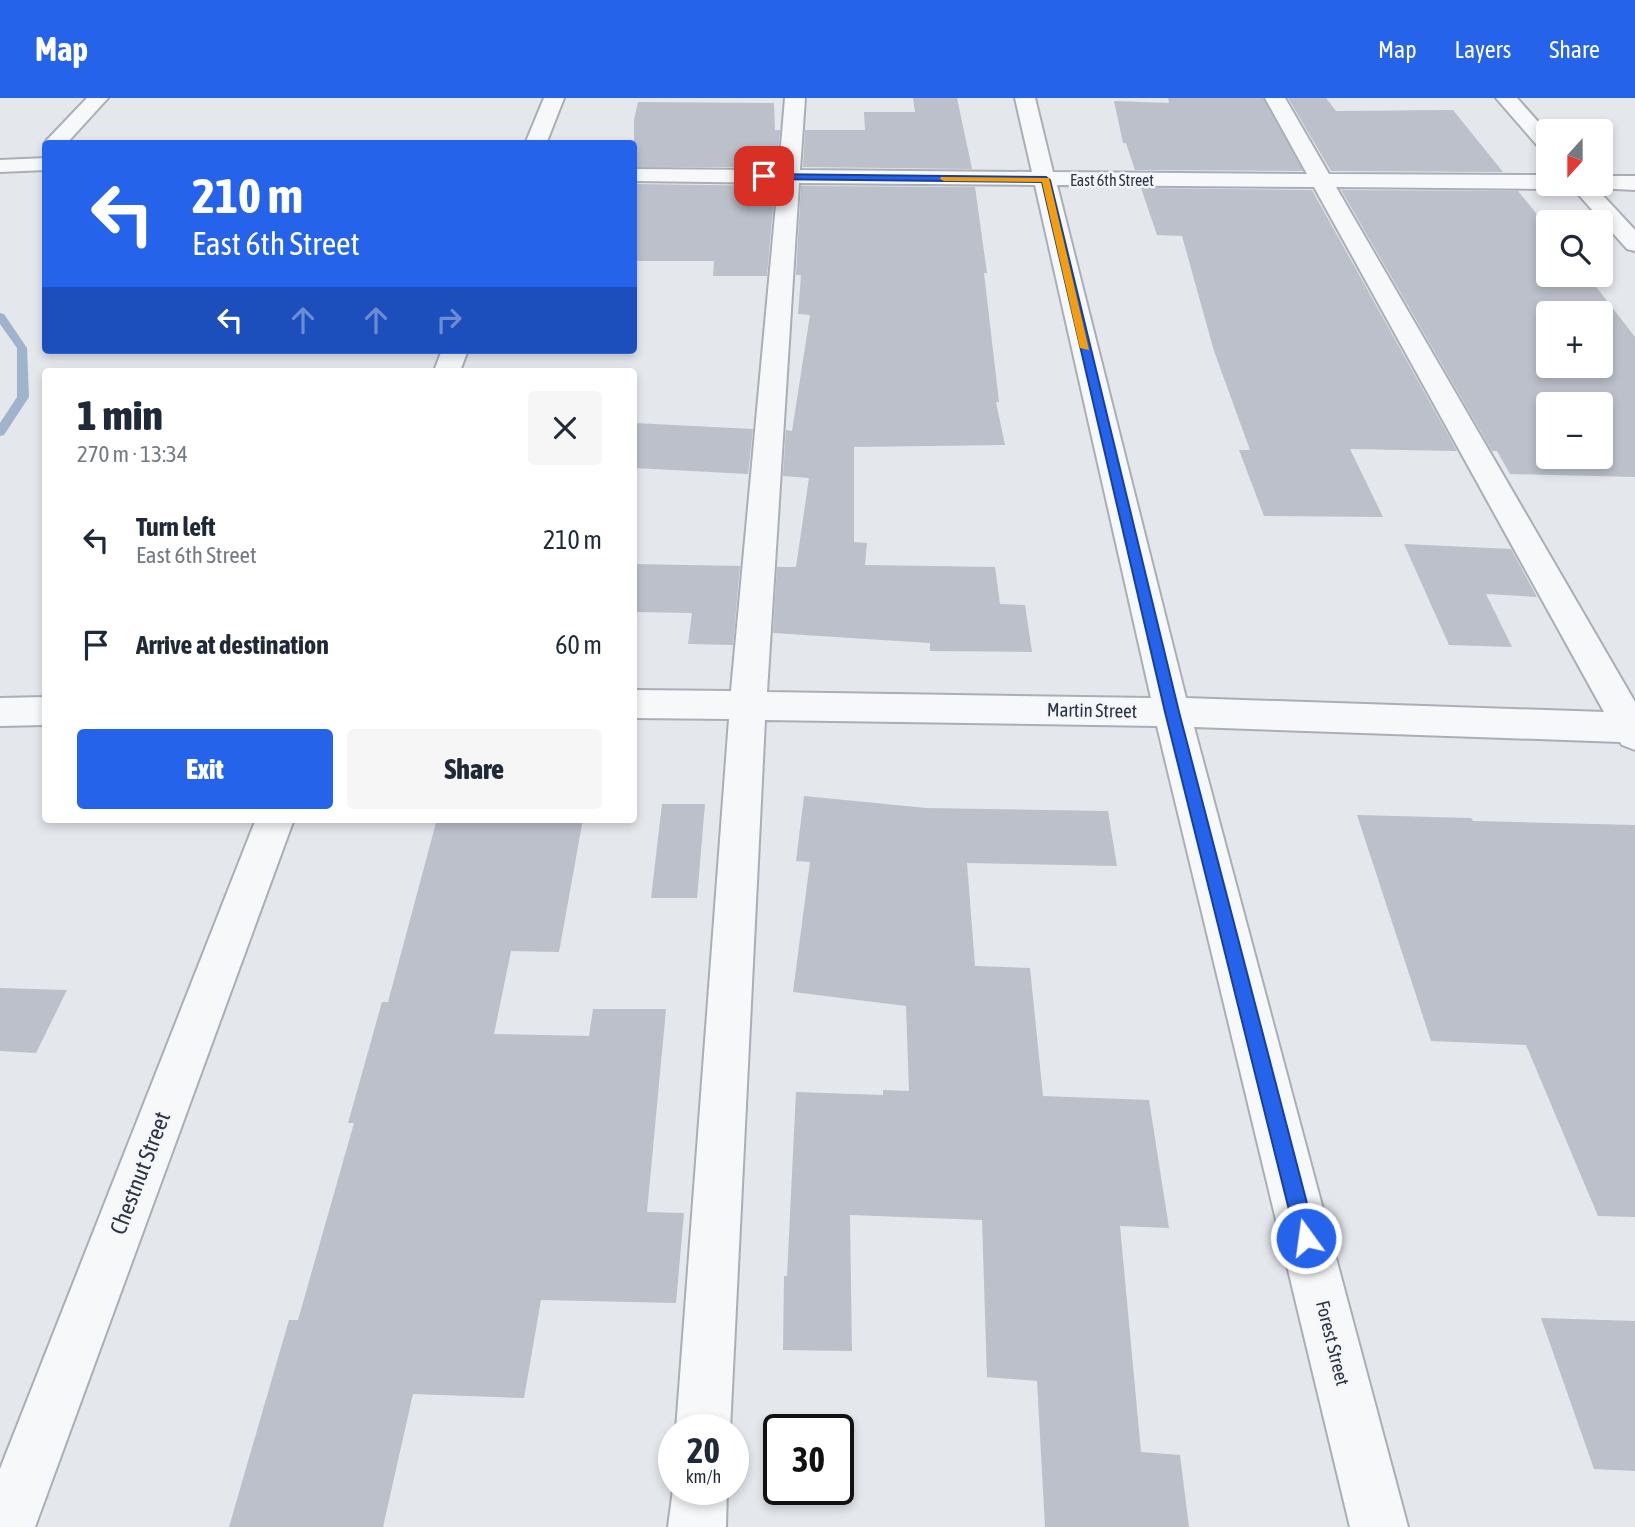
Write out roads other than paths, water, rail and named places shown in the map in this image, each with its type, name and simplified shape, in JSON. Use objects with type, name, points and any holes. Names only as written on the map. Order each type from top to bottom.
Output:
[{"type":"street","points":[[58,140],[98,98]]},
{"type":"street","points":[[537,140],[554,98]]},
{"type":"street","points":[[704,1414],[748,706],[795,98]]},
{"type":"street","name":"Forest Street","points":[[1025,98],[1172,712],[1379,1527]]},
{"type":"street","points":[[1275,98],[1634,730]]},
{"type":"street","points":[[1506,98],[1536,132]]},
{"type":"street","points":[[0,166],[42,160]]},
{"type":"street","name":"East 6th Street","points":[[637,175],[1536,183]]},
{"type":"street","points":[[1614,183],[1635,183]]},
{"type":"street","points":[[1591,196],[1635,244]]},
{"type":"street","name":"Martin Street","points":[[637,704],[1172,712],[1634,730]]},
{"type":"street","points":[[0,712],[42,711]]},
{"type":"street","name":"Chestnut Street","points":[[6,1527],[273,823]]},
{"type":"street","points":[[697,1527],[698,1505]]},
{"type":"waterway","points":[[0,316],[22,348],[23,397],[0,432]]}]
